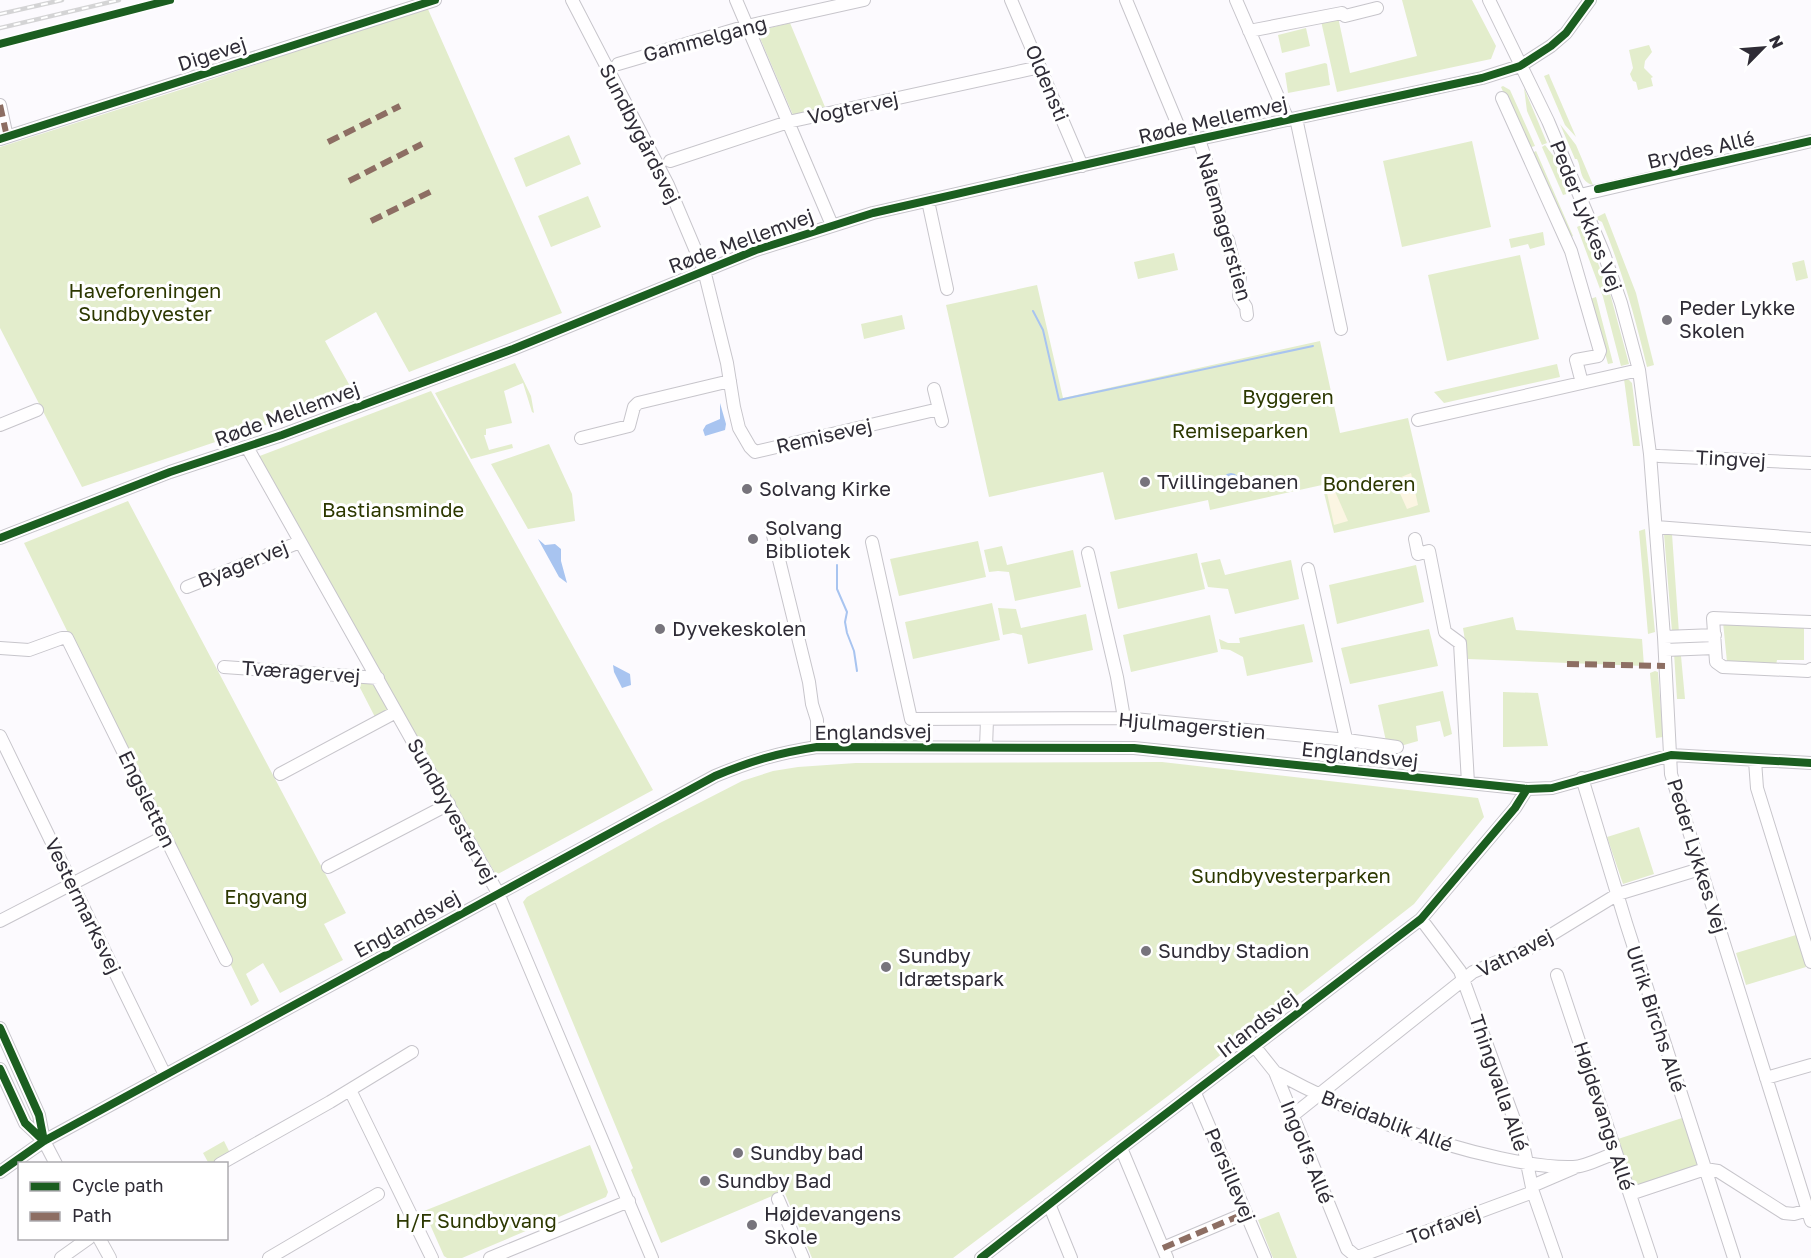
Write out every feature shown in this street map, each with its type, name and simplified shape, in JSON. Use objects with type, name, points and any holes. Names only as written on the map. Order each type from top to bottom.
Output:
[{"type":"street","name":"Digevej","points":[[3,138],[435,0]]},
{"type":"street","name":"Sundbygårdsvej","points":[[572,0],[668,185],[704,270]]},
{"type":"street","points":[[736,0],[832,225]]},
{"type":"street","name":"Gammelgang","points":[[618,64],[747,26],[864,0]]},
{"type":"street","name":"Oldensti","points":[[1011,0],[1082,166]]},
{"type":"street","points":[[1126,0],[1185,142]]},
{"type":"street","points":[[1236,0],[1292,119]]},
{"type":"street","name":"Peder Lykkes Vej","points":[[1489,0],[1548,120],[1580,195],[1621,303],[1639,370],[1650,454],[1656,527],[1671,774],[1809,1216]]},
{"type":"street","name":"Røde Mellemvej","points":[[0,538],[149,480],[247,447],[513,349],[704,270],[832,225],[873,213],[1185,142],[1482,78],[1521,66],[1566,33],[1590,0]]},
{"type":"street","points":[[1250,31],[1342,13],[1345,16],[1377,8]]},
{"type":"street","name":"Vogtervej","points":[[670,161],[788,122],[1040,67]]},
{"type":"street","name":"Peder Lykkes Vej","points":[[1502,98],[1571,251],[1597,334],[1600,351],[1598,356],[1576,360],[1582,383]]},
{"type":"street","points":[[0,105],[3,138]]},
{"type":"street","name":"Røde Mellemvej","points":[[1292,119],[1341,329]]},
{"type":"street","name":"Nålemagerstien","points":[[1199,140],[1208,166],[1223,232],[1228,240],[1234,264],[1240,274],[1239,296],[1246,307],[1247,315]]},
{"type":"street","name":"Brydes Allé","points":[[1580,195],[1811,141]]},
{"type":"street","points":[[928,201],[947,289]]},
{"type":"street","name":"Remisevej","points":[[704,270],[734,407],[740,428],[755,452],[940,415],[934,389]]},
{"type":"street","points":[[1418,420],[1639,370]]},
{"type":"street","points":[[581,438],[629,426],[634,407],[638,403],[730,381]]},
{"type":"street","points":[[0,425],[37,410]]},
{"type":"street","name":"Sundbyvestervej","points":[[247,447],[498,892],[652,1258]]},
{"type":"street","name":"Tingvej","points":[[1650,454],[1811,463]]},
{"type":"street","points":[[771,527],[817,720],[817,747]]},
{"type":"street","points":[[1656,527],[1811,539]]},
{"type":"street","points":[[1415,538],[1418,554],[1429,551],[1445,632],[1460,643],[1468,783]]},
{"type":"street","name":"Byagervej","points":[[187,587],[300,542]]},
{"type":"street","name":"Hjulmagerstien","points":[[872,542],[910,719],[1124,718],[1397,747]]},
{"type":"street","points":[[1088,553],[1117,677],[1124,718]]},
{"type":"street","points":[[1308,569],[1353,770]]},
{"type":"street","points":[[1811,621],[1713,618],[1716,662],[1723,667],[1808,671],[1811,669]]},
{"type":"street","name":"Engsletten","points":[[0,648],[28,650],[67,638],[226,960]]},
{"type":"street","points":[[1664,643],[1715,642]]},
{"type":"street","name":"Tværagervej","points":[[224,667],[378,678]]},
{"type":"street","points":[[280,774],[396,712]]},
{"type":"street","points":[[986,747],[987,720]]},
{"type":"street","name":"Vestermarksvej","points":[[0,736],[165,1075]]},
{"type":"street","name":"Englandsvej","points":[[0,1172],[44,1141],[498,892],[715,776],[757,759],[783,752],[817,747],[1134,748],[1527,789],[1552,788],[1671,755],[1811,763]]},
{"type":"street","points":[[1755,760],[1757,788],[1811,962]]},
{"type":"street","name":"Ulrik Birchs Allé","points":[[1582,778],[1632,944],[1734,1258]]},
{"type":"street","name":"Irlandsvej","points":[[982,1258],[1121,1148],[1421,919],[1515,808],[1527,789]]},
{"type":"street","points":[[328,867],[449,804]]},
{"type":"street","points":[[0,921],[165,836]]},
{"type":"street","name":"Vatnavej","points":[[1292,1116],[1473,972],[1528,949],[1618,894],[1700,869]]},
{"type":"street","name":"Thingvalla Allé","points":[[1421,919],[1460,971],[1464,981],[1523,1144],[1533,1189],[1556,1258]]},
{"type":"street","name":"Højdevangs Allé","points":[[1557,975],[1651,1258]]},
{"type":"street","points":[[0,1028],[39,1115],[44,1141],[55,1162]]},
{"type":"street","name":"Ingolfs Allé","points":[[1255,1047],[1275,1072],[1347,1249],[1357,1258]]},
{"type":"street","points":[[224,1162],[351,1090],[412,1052]]},
{"type":"street","points":[[1766,1078],[1811,1065]]},
{"type":"street","points":[[0,1069],[25,1123],[44,1141]]},
{"type":"street","name":"Breidablik Allé","points":[[1275,1072],[1319,1096],[1395,1128],[1462,1150],[1526,1163],[1575,1167]]},
{"type":"street","points":[[351,1090],[432,1258]]},
{"type":"street","name":"Persillevej","points":[[1195,1093],[1265,1258]]},
{"type":"street","points":[[1121,1148],[1165,1253],[1246,1213]]},
{"type":"street","name":"Breidablik Allé","points":[[1533,1189],[1575,1167],[1616,1153]]},
{"type":"street","points":[[1630,1194],[1705,1168],[1718,1171],[1784,1213],[1809,1216]]},
{"type":"street","name":"Torfavej","points":[[1357,1258],[1533,1189]]},
{"type":"street","points":[[269,1258],[378,1194]]},
{"type":"street","points":[[778,1198],[803,1258]]},
{"type":"street","points":[[490,1258],[629,1201]]},
{"type":"street","points":[[1049,1204],[1071,1258]]},
{"type":"street","points":[[61,1258],[88,1240]]},
{"type":"street","points":[[100,1240],[110,1258]]},
{"type":"green space","points":[[1402,0],[1472,0],[1496,46],[1491,59],[1337,92],[1321,21],[1338,17],[1350,73],[1417,56]]},
{"type":"green space","name":"Haveforeningen Sundbyvester","points":[[427,7],[562,313],[409,372],[376,312],[325,341],[355,395],[82,487],[0,328],[0,147],[189,87]]},
{"type":"green space","points":[[790,23],[825,107],[793,115],[757,31]]},
{"type":"green space","points":[[1306,28],[1310,46],[1282,53],[1278,35]]},
{"type":"green space","points":[[1649,45],[1652,52],[1645,61],[1644,68],[1653,77],[1651,78],[1653,86],[1638,90],[1630,74],[1633,68],[1629,50]]},
{"type":"green space","points":[[1325,63],[1330,85],[1288,93],[1285,73]]},
{"type":"green space","points":[[1549,74],[1576,137],[1565,125],[1544,76]]},
{"type":"green space","points":[[1501,87],[1510,90],[1535,146],[1528,148]]},
{"type":"green space","points":[[1524,88],[1547,143],[1542,145],[1527,111]]},
{"type":"green space","points":[[1560,124],[1576,145],[1593,185],[1583,178],[1577,159]]},
{"type":"green space","points":[[569,135],[581,164],[526,187],[514,158]]},
{"type":"green space","points":[[1472,141],[1491,227],[1402,247],[1383,161]]},
{"type":"green space","points":[[1545,145],[1555,158],[1570,193],[1563,195],[1542,147]]},
{"type":"green space","points":[[1536,151],[1573,236],[1568,239],[1532,153]]},
{"type":"green space","points":[[588,196],[601,227],[551,247],[538,216]]},
{"type":"green space","points":[[1605,213],[1636,293],[1654,365],[1647,367],[1622,276],[1602,222],[1597,217]]},
{"type":"green space","points":[[1583,224],[1611,297],[1629,364],[1621,366],[1603,297],[1577,227]]},
{"type":"green space","points":[[1543,232],[1545,245],[1530,249],[1528,244],[1511,248],[1509,239]]},
{"type":"green space","points":[[1174,253],[1178,270],[1138,279],[1134,262]]},
{"type":"green space","points":[[1520,255],[1539,339],[1447,361],[1428,275]]},
{"type":"green space","points":[[1804,260],[1808,278],[1796,281],[1792,263]]},
{"type":"green space","name":"Remiseparken","points":[[1037,285],[1063,398],[1320,341],[1340,433],[1408,418],[1430,512],[1334,533],[1322,485],[1210,510],[1208,500],[1115,520],[1103,472],[989,497],[946,305]]},
{"type":"green space","points":[[1596,297],[1613,363],[1608,364],[1590,299]]},
{"type":"green space","points":[[902,315],[905,329],[864,339],[861,324]]},
{"type":"green space","points":[[515,363],[531,396],[534,413],[523,383],[504,391],[512,423],[486,429],[486,435],[484,435],[489,450],[512,444],[513,448],[471,459],[435,393]]},
{"type":"green space","points":[[1557,364],[1560,377],[1444,403],[1434,392]]},
{"type":"green space","points":[[1624,379],[1632,383],[1640,446],[1633,446]]},
{"type":"green space","name":"Bastiansminde","points":[[431,391],[653,790],[496,875],[257,457]]},
{"type":"green space","points":[[549,444],[572,494],[575,521],[528,529],[491,464]]},
{"type":"green space","name":"Engvang","points":[[128,501],[346,913],[324,924],[343,960],[280,993],[263,963],[246,974],[259,1001],[251,1006],[24,543]]},
{"type":"green space","points":[[1645,529],[1655,632],[1648,634],[1639,531]]},
{"type":"green space","points":[[1667,532],[1672,534],[1679,633],[1672,632],[1664,534]]},
{"type":"green space","points":[[978,541],[986,577],[899,596],[890,559]]},
{"type":"green space","points":[[1002,546],[1007,565],[1073,550],[1081,587],[1015,601],[1009,572],[989,572],[984,550]]},
{"type":"green space","points":[[1197,553],[1205,589],[1118,609],[1110,572]]},
{"type":"green space","points":[[1220,559],[1225,575],[1291,560],[1299,599],[1235,614],[1228,589],[1208,587],[1201,563]]},
{"type":"green space","points":[[1416,565],[1424,602],[1337,624],[1329,585]]},
{"type":"green space","points":[[992,603],[1000,640],[913,659],[905,622]]},
{"type":"green space","points":[[998,608],[1016,609],[1021,628],[1086,614],[1093,650],[1028,664],[1022,635],[1013,633],[1003,635]]},
{"type":"green space","points":[[1210,615],[1218,652],[1131,672],[1123,635]]},
{"type":"green space","points":[[1513,617],[1516,630],[1642,639],[1644,666],[1468,659],[1463,628]]},
{"type":"green space","points":[[1723,622],[1804,626],[1804,660],[1777,660],[1776,665],[1727,662]]},
{"type":"green space","points":[[1304,624],[1313,662],[1247,676],[1243,657],[1230,650],[1221,649],[1219,639],[1228,643],[1240,643],[1239,638]]},
{"type":"green space","points":[[1429,629],[1438,666],[1350,684],[1341,648]]},
{"type":"green space","points":[[1679,651],[1685,699],[1677,699],[1674,653]]},
{"type":"green space","points":[[1658,672],[1663,737],[1656,738],[1650,673]]},
{"type":"green space","points":[[357,682],[378,688],[389,707],[387,711],[375,717]]},
{"type":"green space","points":[[1443,691],[1452,734],[1444,737],[1440,721],[1416,726],[1418,741],[1397,747],[1386,741],[1378,705]]},
{"type":"green space","points":[[1503,692],[1538,693],[1548,746],[1503,747]]},
{"type":"green space","name":"Sundby Idrætspark","points":[[1162,762],[1478,798],[1484,817],[1414,904],[1168,1096],[953,1258],[812,1258],[784,1191],[661,1243],[631,1170],[633,1168],[523,902],[527,897],[660,823],[742,781],[773,771],[856,763]]},
{"type":"green space","points":[[1639,827],[1654,874],[1623,884],[1607,837]]},
{"type":"green space","points":[[1796,935],[1806,967],[1746,985],[1736,953]]},
{"type":"green space","points":[[1682,1118],[1699,1166],[1634,1187],[1618,1139]]},
{"type":"green space","points":[[224,1141],[230,1153],[213,1162],[208,1162],[203,1153]]},
{"type":"green space","name":"H/F Sundbyvang","points":[[590,1145],[608,1192],[606,1197],[462,1258],[444,1256],[424,1211]]},
{"type":"green space","points":[[1279,1212],[1297,1258],[1273,1258],[1258,1220]]},
{"type":"sand","points":[[1411,473],[1418,505],[1407,509],[1394,480]]},
{"type":"sand","points":[[1334,489],[1348,521],[1334,525],[1327,493]]},
{"type":"water","points":[[720,403],[726,424],[725,430],[705,436],[703,430],[706,425],[720,419]]},
{"type":"water","points":[[1231,473],[1237,476],[1240,482],[1237,488],[1231,491],[1225,488],[1222,482],[1225,476]]},
{"type":"water","points":[[538,539],[545,545],[555,544],[561,549],[561,561],[567,583],[559,577]]},
{"type":"water","points":[[613,665],[630,674],[631,685],[622,688]]},
{"type":"waterway","points":[[1033,311],[1043,330],[1059,400],[1313,346]]},
{"type":"waterway","points":[[837,565],[837,589],[847,612],[845,622],[854,651],[857,671]]},
{"type":"railway","points":[[0,14],[62,0]]},
{"type":"railway","points":[[0,28],[119,0]]},
{"type":"marked path","points":[[0,105],[7,137]]},
{"type":"marked path","points":[[328,142],[400,106]]},
{"type":"marked path","points":[[349,181],[422,144]]},
{"type":"marked path","points":[[371,221],[432,191]]},
{"type":"marked path","points":[[1567,664],[1665,666]]},
{"type":"marked path","points":[[1163,1248],[1246,1213]]},
{"type":"cycle path","points":[[0,44],[170,0]]},
{"type":"cycle path","points":[[0,139],[435,0]]},
{"type":"cycle path","points":[[0,538],[170,472],[282,435],[513,349],[756,250],[873,213],[1482,78],[1520,66],[1551,46],[1566,33],[1590,0]]},
{"type":"cycle path","points":[[1598,189],[1811,141]]},
{"type":"cycle path","points":[[0,1172],[44,1141],[715,776],[790,752],[817,747],[1134,748],[1527,789],[1552,788],[1671,755],[1811,763]]},
{"type":"cycle path","points":[[981,1258],[1421,919],[1515,808],[1527,789]]},
{"type":"cycle path","points":[[0,1028],[39,1115],[44,1141]]},
{"type":"cycle path","points":[[0,1069],[25,1123],[44,1141]]},
{"type":"place","name":"Peder Lykke Skolen","points":[[1667,320]]},
{"type":"place","name":"Tvillingebanen","points":[[1145,482]]},
{"type":"place","name":"Solvang Kirke","points":[[747,489]]},
{"type":"place","name":"Solvang Bibliotek","points":[[753,539]]},
{"type":"place","name":"Dyvekeskolen","points":[[660,629]]},
{"type":"place","name":"Sundby Stadion","points":[[1146,951]]},
{"type":"place","name":"Sundby Idrætspark","points":[[886,967]]},
{"type":"place","name":"Sundby bad","points":[[738,1153]]},
{"type":"place","name":"Sundby Bad","points":[[705,1181]]},
{"type":"place","name":"Højdevangens Skole","points":[[752,1225]]},
{"type":"park label","name":"Byggeren","points":[[1288,397]]},
{"type":"park label","name":"Bonderen","points":[[1369,484]]},
{"type":"park label","name":"Sundbyvesterparken","points":[[1291,876]]}]
